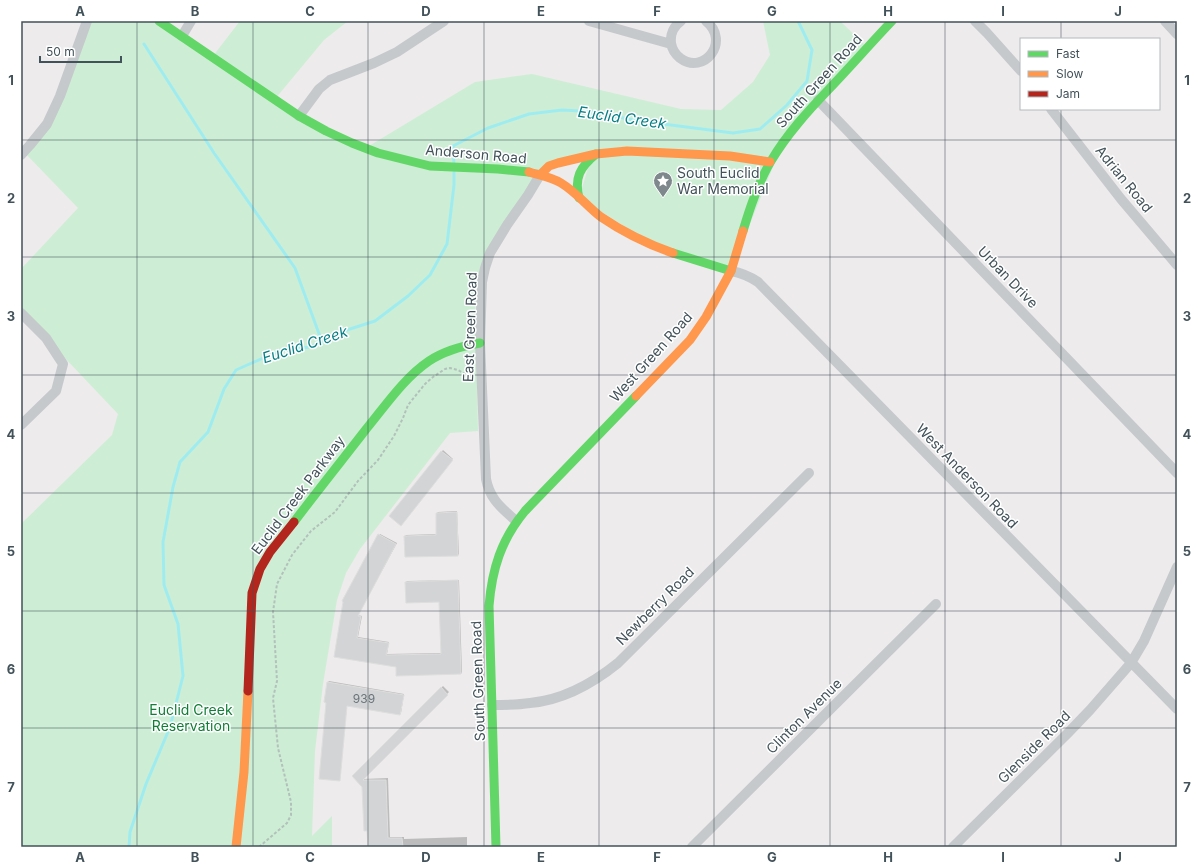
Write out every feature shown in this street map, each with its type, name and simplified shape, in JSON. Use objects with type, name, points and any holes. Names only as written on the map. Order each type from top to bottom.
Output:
[{"type":"street","points":[[21,155],[47,124],[60,96],[87,21]]},
{"type":"street","name":"Anderson Road","points":[[159,21],[299,116],[321,130],[340,139],[364,149],[436,168],[508,169],[540,175],[556,180],[608,221],[633,237],[647,244],[687,258],[731,271]]},
{"type":"street","points":[[182,36],[191,21]]},
{"type":"street","points":[[299,116],[319,89],[330,80],[374,63],[397,52],[444,21]]},
{"type":"street","points":[[589,21],[671,44]]},
{"type":"street","points":[[681,21],[673,29],[671,34],[671,44],[675,54],[682,60],[692,63],[706,59],[715,48],[716,38],[713,28],[706,21]]},
{"type":"street","name":"South Green Road","points":[[770,162],[800,120],[892,21]]},
{"type":"street","points":[[975,21],[1020,70]]},
{"type":"street","points":[[1165,21],[1177,34]]},
{"type":"street","name":"Urban Drive","points":[[818,100],[1177,473]]},
{"type":"street","name":"Adrian Road","points":[[1052,110],[1121,199],[1177,265]]},
{"type":"street","name":"East Green Road","points":[[516,521],[494,500],[488,487],[485,465],[480,343],[482,282],[490,253],[540,175],[549,166],[562,162],[596,154],[627,151],[730,156],[770,162]]},
{"type":"street","points":[[579,198],[577,181],[583,168],[596,154]]},
{"type":"street","name":"West Green Road","points":[[516,521],[690,340],[706,317],[731,271],[752,202],[770,162]]},
{"type":"street","name":"West Anderson Road","points":[[731,271],[741,273],[758,282],[1177,709]]},
{"type":"street","points":[[21,313],[46,338],[62,364],[56,391],[21,426]]},
{"type":"street","name":"Euclid Creek Parkway","points":[[236,847],[244,772],[252,593],[260,569],[284,533],[391,398],[416,370],[430,360],[446,352],[461,346],[480,343]]},
{"type":"street","name":"Newberry Road","points":[[492,705],[530,703],[557,698],[575,692],[604,674],[618,663],[809,473]]},
{"type":"street","name":"South Green Road","points":[[496,847],[489,606],[490,590],[498,556],[510,530],[516,521]]},
{"type":"street","name":"Glenside Road","points":[[953,847],[1067,734],[1131,663],[1144,641],[1177,567]]},
{"type":"street","name":"Clinton Avenue","points":[[692,847],[936,604]]},
{"type":"path","points":[[259,847],[287,823],[291,814],[291,802],[278,748],[273,698],[277,681],[273,612],[277,584],[292,555],[311,531],[335,512],[358,481],[378,460],[394,436],[408,405],[425,384],[441,371],[450,368],[470,375],[481,375]]},
{"type":"green space","name":"Euclid Creek Reservation","points":[[87,21],[159,21],[213,56],[240,21],[348,21],[324,40],[275,99],[364,149],[475,82],[532,74],[681,109],[721,110],[753,82],[770,55],[763,21],[840,21],[868,48],[783,142],[731,271],[661,249],[579,198],[591,158],[549,166],[507,225],[482,282],[475,291],[478,431],[450,433],[360,549],[346,573],[337,600],[323,684],[315,751],[312,836],[332,816],[332,847],[21,847],[21,524],[112,435],[118,414],[21,313],[21,269],[78,208],[24,152],[47,124]]},
{"type":"building","points":[[441,451],[453,460],[401,526],[389,516]]},
{"type":"building","points":[[457,512],[458,556],[405,557],[404,536],[436,535],[436,513]]},
{"type":"building","points":[[378,534],[396,544],[358,616],[361,616],[357,638],[389,643],[386,655],[441,654],[439,602],[406,603],[405,582],[458,580],[461,674],[396,676],[396,667],[334,657],[342,601]]},
{"type":"building","points":[[327,682],[404,695],[400,715],[347,706],[340,781],[319,779],[326,703],[324,702]]},
{"type":"building","points":[[441,687],[448,695],[363,780],[386,780],[388,838],[402,838],[403,847],[368,847],[367,831],[364,831],[362,787],[352,776]]},
{"type":"waterway","name":"Euclid Creek","points":[[454,164],[453,146],[488,128],[529,114],[562,110],[598,112],[632,120],[733,133],[760,129],[787,105],[807,81],[812,50],[798,21]]},
{"type":"waterway","points":[[144,44],[214,153],[295,268],[322,342]]},
{"type":"waterway","name":"Euclid Creek","points":[[129,847],[130,832],[146,784],[170,727],[183,676],[178,624],[164,585],[163,542],[173,487],[180,462],[208,432],[224,389],[236,370],[279,351],[310,347],[350,329],[375,321],[408,296],[430,275],[447,244],[454,185],[454,171]]},
{"type":"traffic: fast","points":[[159,21],[299,116],[352,143],[378,153],[430,166],[529,172]]},
{"type":"traffic: fast","points":[[743,231],[758,186],[771,161],[784,141],[814,105],[892,21]]},
{"type":"traffic: fast","points":[[579,198],[577,185],[580,173],[582,168],[596,154]]},
{"type":"traffic: fast","points":[[673,253],[731,271]]},
{"type":"traffic: fast","points":[[294,522],[388,401],[411,375],[441,354],[460,347],[480,343]]},
{"type":"traffic: fast","points":[[496,847],[489,606],[495,567],[504,544],[525,511],[636,396]]},
{"type":"traffic: slow","points":[[540,175],[549,166],[558,163],[596,154],[627,151],[730,156],[770,162]]},
{"type":"traffic: slow","points":[[529,172],[561,183],[601,217],[618,228],[654,246],[673,253]]},
{"type":"traffic: slow","points":[[636,396],[690,340],[706,317],[731,271],[743,231]]},
{"type":"traffic: slow","points":[[236,847],[244,772],[248,691]]},
{"type":"traffic: jam","points":[[248,691],[252,593],[260,569],[270,552],[294,522]]},
{"type":"place","name":"South Euclid War Memorial","points":[[663,198]]}]
